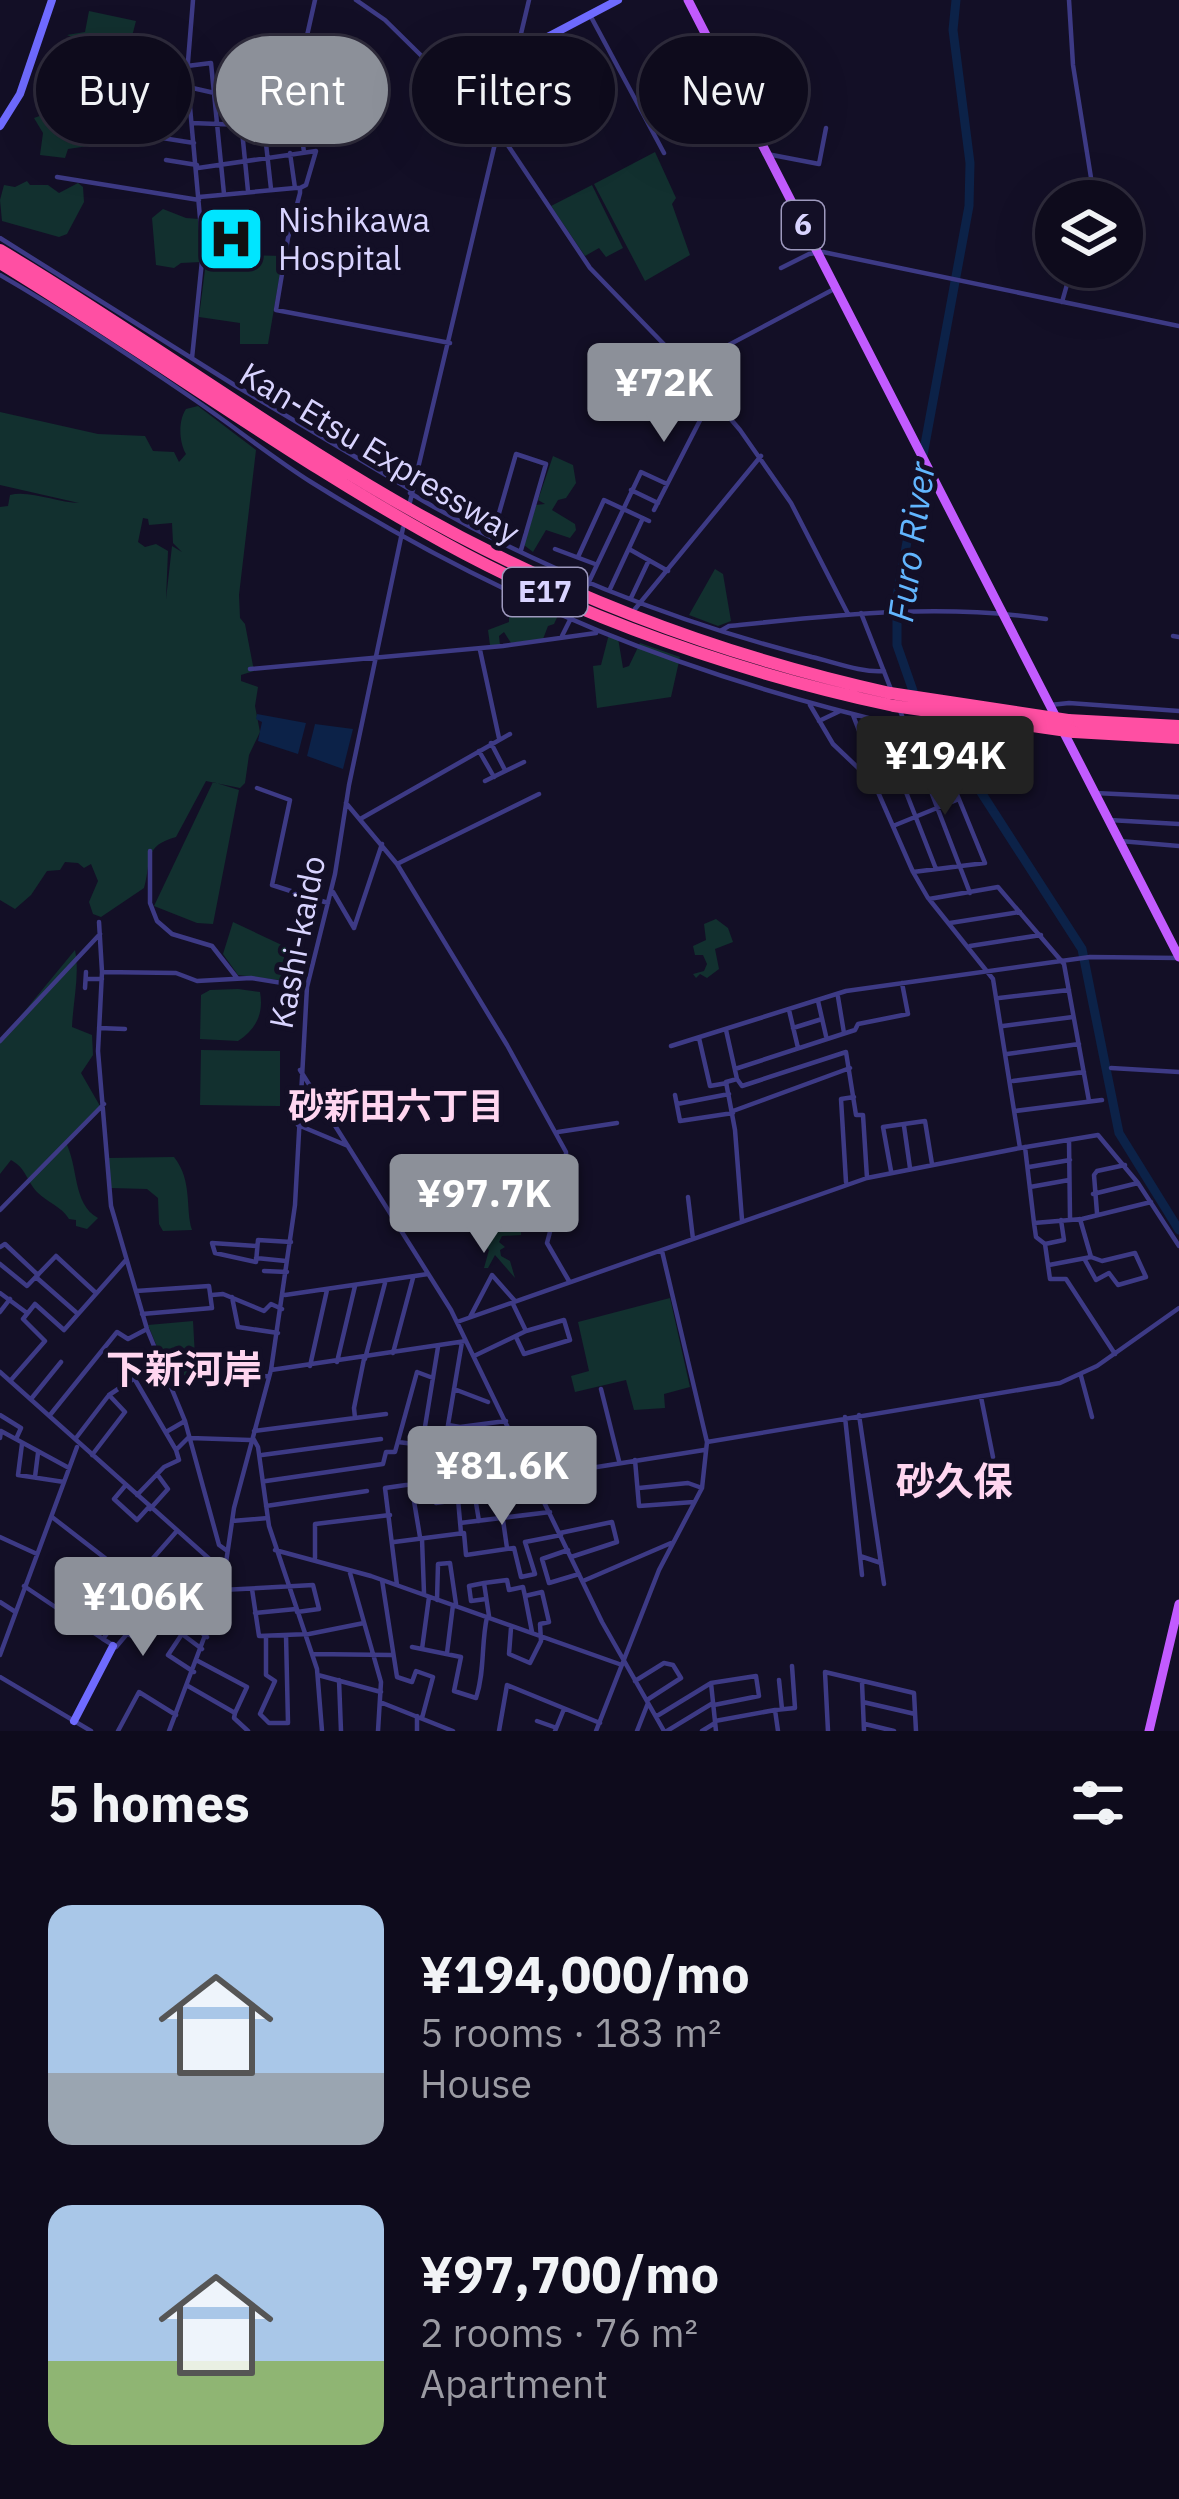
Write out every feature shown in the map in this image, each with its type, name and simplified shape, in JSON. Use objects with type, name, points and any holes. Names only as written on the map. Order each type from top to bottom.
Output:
[{"type":"highway","name":"Kan-Etsu Expressway","points":[[0,250],[314,452],[475,545],[652,625],[892,699]]},
{"type":"highway","name":"Kan-Etsu Expressway","points":[[0,263],[368,499],[490,566],[589,612],[718,660],[892,699],[1179,738]]},
{"type":"highway","name":"Kan-Etsu Expressway","points":[[1071,726],[1179,726]]},
{"type":"main road","name":"6","points":[[688,0],[1179,957]]},
{"type":"main road","points":[[1149,1731],[1175,1647],[1179,1604]]},
{"type":"street","points":[[0,126],[20,94],[52,0]]},
{"type":"street","points":[[190,36],[193,0]]},
{"type":"street","points":[[306,36],[315,0]]},
{"type":"street","points":[[356,0],[412,45]]},
{"type":"street","points":[[521,36],[529,0]]},
{"type":"street","points":[[550,36],[618,0]]},
{"type":"street","points":[[1069,0],[1073,65],[1091,180]]},
{"type":"street","points":[[590,15],[664,153]]},
{"type":"street","points":[[192,65],[211,63],[216,113]]},
{"type":"street","points":[[192,88],[214,94]]},
{"type":"street","points":[[192,358],[203,250],[192,123],[216,123]]},
{"type":"street","points":[[767,154],[819,164],[826,128]]},
{"type":"street","points":[[219,144],[224,194]]},
{"type":"street","points":[[242,144],[248,191]]},
{"type":"street","points":[[266,144],[272,189]]},
{"type":"street","points":[[302,144],[304,152]]},
{"type":"street","points":[[410,495],[496,144]]},
{"type":"street","points":[[507,144],[590,268],[686,367],[761,456],[791,502],[848,614]]},
{"type":"street","points":[[57,177],[199,199],[306,185],[316,151],[197,167],[166,160]]},
{"type":"street","points":[[290,153],[298,188],[277,310],[450,343]]},
{"type":"street","points":[[0,238],[410,495],[587,584],[747,642],[884,670]]},
{"type":"street","points":[[781,268],[817,252],[1179,326]]},
{"type":"street","points":[[0,275],[105,340],[283,464],[512,595],[571,617],[596,633]]},
{"type":"street","points":[[686,367],[836,288]]},
{"type":"street","points":[[1062,302],[1066,288]]},
{"type":"street","points":[[631,490],[656,507],[712,397]]},
{"type":"street","points":[[493,536],[516,454],[546,464],[521,550]]},
{"type":"street","points":[[635,609],[761,456]]},
{"type":"street","points":[[587,584],[640,472],[667,484]]},
{"type":"street","points":[[578,557],[604,500],[646,520],[610,589]]},
{"type":"street","name":"Kashi-kaido","points":[[169,1731],[222,1590],[232,1521],[278,1333],[289,1261],[307,987],[331,891],[402,532]]},
{"type":"street","points":[[629,549],[668,571]]},
{"type":"street","points":[[555,550],[596,565]]},
{"type":"street","points":[[631,598],[649,560]]},
{"type":"street","points":[[722,630],[892,610],[1002,612],[1046,619]]},
{"type":"street","points":[[860,613],[970,893]]},
{"type":"street","points":[[561,638],[571,617]]},
{"type":"street","points":[[250,669],[608,632],[734,683],[906,727]]},
{"type":"street","points":[[480,648],[499,738]]},
{"type":"street","points":[[734,683],[737,673]]},
{"type":"street","points":[[809,704],[833,744],[866,773],[929,899],[988,972],[998,998],[1036,1237],[1045,1244],[1050,1279],[1066,1279],[1115,1354]]},
{"type":"street","points":[[1050,705],[1179,711]]},
{"type":"street","points":[[819,721],[840,711]]},
{"type":"street","points":[[853,715],[874,770]]},
{"type":"street","points":[[878,720],[936,868]]},
{"type":"street","points":[[362,818],[510,734]]},
{"type":"street","points":[[491,743],[506,771]]},
{"type":"street","points":[[866,773],[934,747],[938,750],[985,862],[914,872]]},
{"type":"street","points":[[479,751],[494,777]]},
{"type":"street","points":[[485,781],[524,762]]},
{"type":"street","points":[[257,788],[290,800],[272,885],[328,903]]},
{"type":"street","points":[[1095,793],[1179,797]]},
{"type":"street","points":[[397,864],[539,794]]},
{"type":"street","points":[[893,826],[959,799]]},
{"type":"street","points":[[346,803],[397,864],[555,1132],[567,1160],[547,1243],[570,1282]]},
{"type":"street","points":[[1109,820],[1179,824]]},
{"type":"street","points":[[1120,842],[1179,846]]},
{"type":"street","points":[[331,891],[354,928],[382,844]]},
{"type":"street","points":[[150,851],[150,903],[157,921],[167,931],[212,946],[236,979]]},
{"type":"street","points":[[929,899],[998,887],[1062,961],[1089,1101]]},
{"type":"street","points":[[950,923],[1020,912]]},
{"type":"street","points":[[99,922],[108,1187],[142,1314],[185,1421],[219,1545],[226,1550]]},
{"type":"street","points":[[0,1041],[100,934]]},
{"type":"street","points":[[970,946],[1041,935]]},
{"type":"street","points":[[671,1046],[837,994],[902,982],[1088,957],[1179,957]]},
{"type":"street","points":[[85,988],[86,976],[176,974],[197,981],[236,979],[307,987]]},
{"type":"street","points":[[735,1069],[844,1033],[858,1024],[908,1014],[902,982]]},
{"type":"street","points":[[998,998],[1069,990]]},
{"type":"street","points":[[837,994],[844,1033]]},
{"type":"street","points":[[818,1001],[826,1039]]},
{"type":"street","points":[[789,1010],[798,1048]]},
{"type":"street","points":[[1003,1026],[1073,1017]]},
{"type":"street","points":[[793,1028],[822,1019]]},
{"type":"street","points":[[99,1028],[125,1029]]},
{"type":"street","points":[[726,1030],[742,1086],[846,1052],[856,1115],[862,1115],[867,1178]]},
{"type":"street","points":[[699,1038],[710,1086],[737,1079]]},
{"type":"street","points":[[1007,1054],[1079,1044]]},
{"type":"street","points":[[675,1095],[680,1121],[733,1112],[850,1068]]},
{"type":"street","points":[[1111,1068],[1179,1072]]},
{"type":"street","points":[[300,1069],[457,1322],[623,1664],[662,1729],[714,1704],[759,1696],[757,1676],[711,1683],[657,1716]]},
{"type":"street","points":[[794,1069],[800,1087]]},
{"type":"street","points":[[1011,1081],[1084,1072]]},
{"type":"street","points":[[727,1083],[742,1221]]},
{"type":"street","points":[[677,1104],[729,1094]]},
{"type":"street","points":[[847,1185],[841,1099],[854,1097]]},
{"type":"street","points":[[1015,1111],[1102,1100]]},
{"type":"street","points":[[0,1210],[104,1104]]},
{"type":"street","points":[[891,1171],[883,1127],[926,1121],[932,1164]]},
{"type":"street","points":[[555,1132],[617,1123]]},
{"type":"street","points":[[904,1124],[910,1168]]},
{"type":"street","points":[[298,1125],[348,1146]]},
{"type":"street","points":[[457,1322],[891,1171],[1099,1135],[1179,1246]]},
{"type":"street","points":[[1069,1140],[1070,1219]]},
{"type":"street","points":[[1028,1168],[1070,1160]]},
{"type":"street","points":[[1097,1215],[1093,1194],[1097,1171],[1125,1165]]},
{"type":"street","points":[[1030,1187],[1070,1180]]},
{"type":"street","points":[[1093,1194],[1138,1183]]},
{"type":"street","points":[[688,1197],[694,1239]]},
{"type":"street","points":[[1034,1223],[1080,1219],[1151,1202]]},
{"type":"street","points":[[1049,1265],[1088,1259],[1102,1261],[1135,1253],[1146,1277],[1118,1286],[1109,1273],[1096,1280],[1088,1259],[1080,1219]]},
{"type":"street","points":[[1045,1244],[1064,1240],[1061,1220]]},
{"type":"street","points":[[257,1246],[212,1244],[215,1253],[256,1262],[258,1240],[290,1242]]},
{"type":"street","points":[[0,1246],[5,1244],[78,1314]]},
{"type":"street","points":[[596,1731],[671,1543],[702,1488],[706,1446],[662,1251]]},
{"type":"street","points":[[0,1264],[27,1286],[56,1256],[96,1293]]},
{"type":"street","points":[[9,1271],[20,1258]]},
{"type":"street","points":[[256,1258],[289,1261]]},
{"type":"street","points":[[10,1381],[45,1341],[23,1318],[27,1313],[36,1305],[64,1330],[126,1259]]},
{"type":"street","points":[[264,1270],[287,1272]]},
{"type":"street","points":[[284,1295],[428,1274]]},
{"type":"street","points":[[470,1317],[492,1275],[514,1302],[526,1331]]},
{"type":"street","points":[[392,1354],[413,1278]]},
{"type":"street","points":[[355,1418],[364,1359],[385,1282]]},
{"type":"street","points":[[136,1291],[209,1286],[212,1308],[142,1314]]},
{"type":"street","points":[[337,1363],[355,1286]]},
{"type":"street","points":[[310,1366],[327,1290]]},
{"type":"street","points":[[0,1293],[27,1313]]},
{"type":"street","points":[[210,1295],[264,1311],[272,1304],[282,1309]]},
{"type":"street","points":[[232,1298],[238,1327],[278,1333]]},
{"type":"street","points":[[0,1312],[10,1299]]},
{"type":"street","points":[[534,1477],[1081,1376],[1179,1308]]},
{"type":"street","points":[[474,1356],[526,1331],[564,1320],[569,1340],[524,1354],[516,1337]]},
{"type":"street","points":[[50,1415],[117,1331],[128,1339],[147,1328]]},
{"type":"street","points":[[166,1379],[270,1373],[464,1342]]},
{"type":"street","points":[[445,1456],[464,1342]]},
{"type":"street","points":[[398,1442],[422,1445],[438,1347]]},
{"type":"street","points":[[31,1399],[61,1362]]},
{"type":"street","points":[[0,1655],[77,1442],[109,1395],[159,1362]]},
{"type":"street","points":[[0,1372],[224,1572]]},
{"type":"street","points":[[264,1481],[383,1464],[386,1452],[395,1452],[416,1372],[434,1378]]},
{"type":"street","points":[[1081,1376],[1092,1417]]},
{"type":"street","points":[[134,1378],[179,1460],[136,1496]]},
{"type":"street","points":[[454,1389],[488,1402]]},
{"type":"street","points":[[601,1389],[619,1461]]},
{"type":"street","points":[[91,1456],[125,1412],[109,1395]]},
{"type":"street","points":[[981,1396],[992,1456]]},
{"type":"street","points":[[176,1450],[189,1438],[253,1436],[386,1414]]},
{"type":"street","points":[[859,1415],[884,1584]]},
{"type":"street","points":[[64,1482],[18,1474],[19,1441],[21,1428],[2,1416],[1,1435],[19,1441],[69,1468]]},
{"type":"street","points":[[845,1417],[862,1574]]},
{"type":"street","points":[[166,1432],[185,1421]]},
{"type":"street","points":[[448,1425],[506,1421]]},
{"type":"street","points":[[253,1436],[275,1550],[313,1654],[322,1731]]},
{"type":"street","points":[[260,1455],[381,1439]]},
{"type":"street","points":[[35,1477],[39,1451]]},
{"type":"street","points":[[523,1455],[488,1461],[492,1484],[500,1499],[540,1490]]},
{"type":"street","points":[[635,1460],[640,1507],[695,1502]]},
{"type":"street","points":[[125,1486],[114,1499],[137,1520],[168,1489],[157,1474]]},
{"type":"street","points":[[397,1585],[385,1488],[469,1476]]},
{"type":"street","points":[[850,1480],[868,1478]]},
{"type":"street","points":[[411,1483],[430,1598]]},
{"type":"street","points":[[639,1488],[685,1483],[702,1488]]},
{"type":"street","points":[[266,1506],[367,1491]]},
{"type":"street","points":[[436,1503],[475,1497],[478,1521]]},
{"type":"street","points":[[458,1499],[466,1555],[514,1548],[521,1577],[534,1575],[525,1542],[612,1522],[617,1542],[542,1559],[549,1583],[581,1578],[671,1543]]},
{"type":"street","points":[[460,1523],[550,1511]]},
{"type":"street","points":[[315,1558],[315,1524],[390,1515]]},
{"type":"street","points":[[52,1517],[207,1637]]},
{"type":"street","points":[[232,1521],[268,1518]]},
{"type":"street","points":[[503,1520],[507,1548]]},
{"type":"street","points":[[133,1581],[176,1532]]},
{"type":"street","points":[[394,1542],[461,1533]]},
{"type":"street","points":[[0,1537],[37,1554]]},
{"type":"street","points":[[275,1550],[315,1558],[623,1664]]},
{"type":"street","points":[[860,1556],[880,1563]]},
{"type":"street","points":[[71,1617],[110,1562]]},
{"type":"street","points":[[422,1649],[437,1564],[450,1563],[455,1605],[447,1654]]},
{"type":"street","points":[[350,1570],[381,1692],[378,1731]]},
{"type":"street","points":[[382,1580],[398,1678],[412,1682],[416,1671],[433,1677],[416,1731]]},
{"type":"street","points":[[486,1599],[471,1601],[469,1586],[507,1580],[508,1590],[523,1587],[532,1633]]},
{"type":"street","points":[[412,1647],[461,1657],[454,1691],[476,1698],[488,1617],[484,1583]]},
{"type":"street","points":[[24,1586],[113,1646]]},
{"type":"street","points":[[222,1590],[314,1586],[318,1610],[255,1613]]},
{"type":"street","points":[[103,1639],[141,1587]]},
{"type":"street","points":[[251,1589],[259,1636],[307,1634],[364,1623]]},
{"type":"street","points":[[512,1625],[509,1654],[530,1664],[542,1636],[540,1624],[549,1622],[542,1593],[525,1596]]},
{"type":"street","points":[[0,1602],[14,1611]]},
{"type":"street","points":[[64,1731],[113,1646],[129,1633],[139,1639],[163,1604]]},
{"type":"street","points":[[194,1672],[168,1655],[182,1634],[202,1649]]},
{"type":"street","points":[[266,1636],[266,1676],[275,1681],[260,1714],[269,1723],[288,1723],[286,1635]]},
{"type":"street","points":[[313,1654],[392,1654]]},
{"type":"street","points":[[198,1661],[246,1686],[234,1718],[248,1731]]},
{"type":"street","points":[[635,1682],[664,1663],[673,1664],[681,1678],[647,1702],[638,1731]]},
{"type":"street","points":[[702,1731],[795,1708],[792,1666]]},
{"type":"street","points":[[828,1731],[825,1672],[914,1693],[916,1731]]},
{"type":"street","points":[[317,1675],[381,1692]]},
{"type":"street","points":[[0,1676],[91,1731]]},
{"type":"street","points":[[778,1731],[779,1680]]},
{"type":"street","points":[[339,1681],[341,1731]]},
{"type":"street","points":[[862,1682],[864,1727],[895,1731]]},
{"type":"street","points":[[711,1683],[716,1725]]},
{"type":"street","points":[[188,1685],[235,1713]]},
{"type":"street","points":[[500,1731],[507,1685],[600,1723]]},
{"type":"street","points":[[118,1731],[140,1692],[176,1715]]},
{"type":"street","points":[[380,1702],[453,1731]]},
{"type":"street","points":[[863,1702],[915,1714]]},
{"type":"street","points":[[537,1721],[556,1730],[564,1709]]},
{"type":"green space","points":[[89,11],[136,21],[132,36],[67,35],[85,32]]},
{"type":"green space","points":[[42,144],[89,144],[68,149],[65,158],[40,155]]},
{"type":"green space","points":[[655,152],[676,198],[672,204],[690,255],[645,281],[594,184]]},
{"type":"green space","points":[[27,181],[48,185],[59,193],[78,183],[83,187],[84,202],[67,234],[59,237],[2,221],[4,185],[15,187]]},
{"type":"green space","points":[[592,185],[623,248],[606,257],[599,248],[585,256],[551,206]]},
{"type":"green space","points":[[163,209],[199,219],[201,262],[174,268],[156,265],[152,218]]},
{"type":"green space","points":[[207,254],[283,256],[268,344],[240,344],[240,323],[199,317]]},
{"type":"green space","points":[[198,406],[256,450],[239,595],[254,671],[241,675],[241,681],[258,687],[255,706],[260,732],[249,755],[245,783],[240,788],[206,781],[176,837],[153,850],[144,888],[101,917],[93,914],[89,902],[98,881],[91,864],[84,868],[65,862],[60,870],[47,871],[15,909],[0,900],[0,507],[8,506],[10,495],[18,494],[79,503],[0,485],[0,412],[98,434],[145,436],[153,451],[174,452],[179,462],[186,454],[180,432],[186,409]],"holes":[[[143,518],[149,525],[172,523],[173,543],[182,552],[172,546],[166,599],[168,551],[138,542]]]},
{"type":"green space","points":[[553,456],[573,465],[576,483],[552,510],[575,524],[576,530],[570,538],[546,530],[533,552],[524,545],[536,505],[545,504],[538,500]]},
{"type":"green space","points":[[715,569],[723,574],[731,621],[718,626],[689,615]]},
{"type":"green space","points":[[520,595],[561,609],[554,624],[548,626],[543,639],[511,643],[504,632],[499,636],[500,645],[490,645],[488,630],[509,622],[509,609],[501,596]]},
{"type":"green space","points":[[609,634],[618,638],[623,668],[629,666],[640,643],[680,657],[671,697],[597,708],[593,666],[601,665]]},
{"type":"green space","points":[[213,782],[239,790],[213,924],[197,923],[154,906]]},
{"type":"green space","points":[[716,919],[728,928],[733,942],[715,949],[719,969],[707,978],[700,974],[696,978],[693,974],[704,971],[707,964],[703,955],[695,955],[693,946],[706,940],[704,924]]},
{"type":"green space","points":[[233,922],[286,947],[283,963],[308,969],[304,983],[238,975],[223,954]]},
{"type":"green space","points":[[75,950],[72,1027],[92,1035],[93,1055],[81,1073],[100,1106],[65,1141],[84,1204],[98,1218],[87,1229],[76,1226],[76,1220],[37,1192],[11,1160],[0,1174],[0,1041]]},
{"type":"green space","points":[[238,989],[260,992],[260,1014],[254,1026],[238,1041],[200,1039],[201,995]]},
{"type":"green space","points":[[201,1050],[280,1051],[280,1106],[200,1105]]},
{"type":"green space","points":[[174,1157],[186,1185],[192,1230],[163,1231],[158,1198],[147,1189],[111,1188],[108,1158]]},
{"type":"green space","points":[[481,1177],[495,1197],[482,1211],[466,1217],[452,1204],[451,1182],[453,1178]]},
{"type":"green space","points":[[513,1205],[522,1205],[534,1228],[521,1235],[502,1236],[499,1242],[505,1247],[501,1256],[510,1261],[515,1278],[495,1255],[484,1268],[489,1250],[468,1225],[482,1218],[486,1226],[503,1227],[505,1215],[496,1214],[500,1207],[511,1210]]},
{"type":"green space","points":[[670,1298],[690,1387],[664,1394],[665,1408],[634,1410],[626,1380],[575,1392],[571,1376],[589,1371],[578,1322]]},
{"type":"green space","points":[[193,1321],[196,1375],[169,1376],[148,1325]]},
{"type":"water","points":[[257,714],[306,723],[298,754],[258,741],[262,722]]},
{"type":"water","points":[[315,724],[353,729],[343,769],[307,756]]},
{"type":"waterway","name":"Furo River","points":[[956,0],[953,30],[970,163],[969,206],[897,596],[897,645],[919,708],[977,786],[1082,949],[1119,1133],[1179,1230]]},
{"type":"place","name":"Nishikawa Hospital","points":[[231,239]]},
{"type":"district","name":"砂新田六丁目","points":[[396,1106]]},
{"type":"district","name":"下新河岸","points":[[184,1369]]},
{"type":"district","name":"砂久保","points":[[954,1481]]}]
